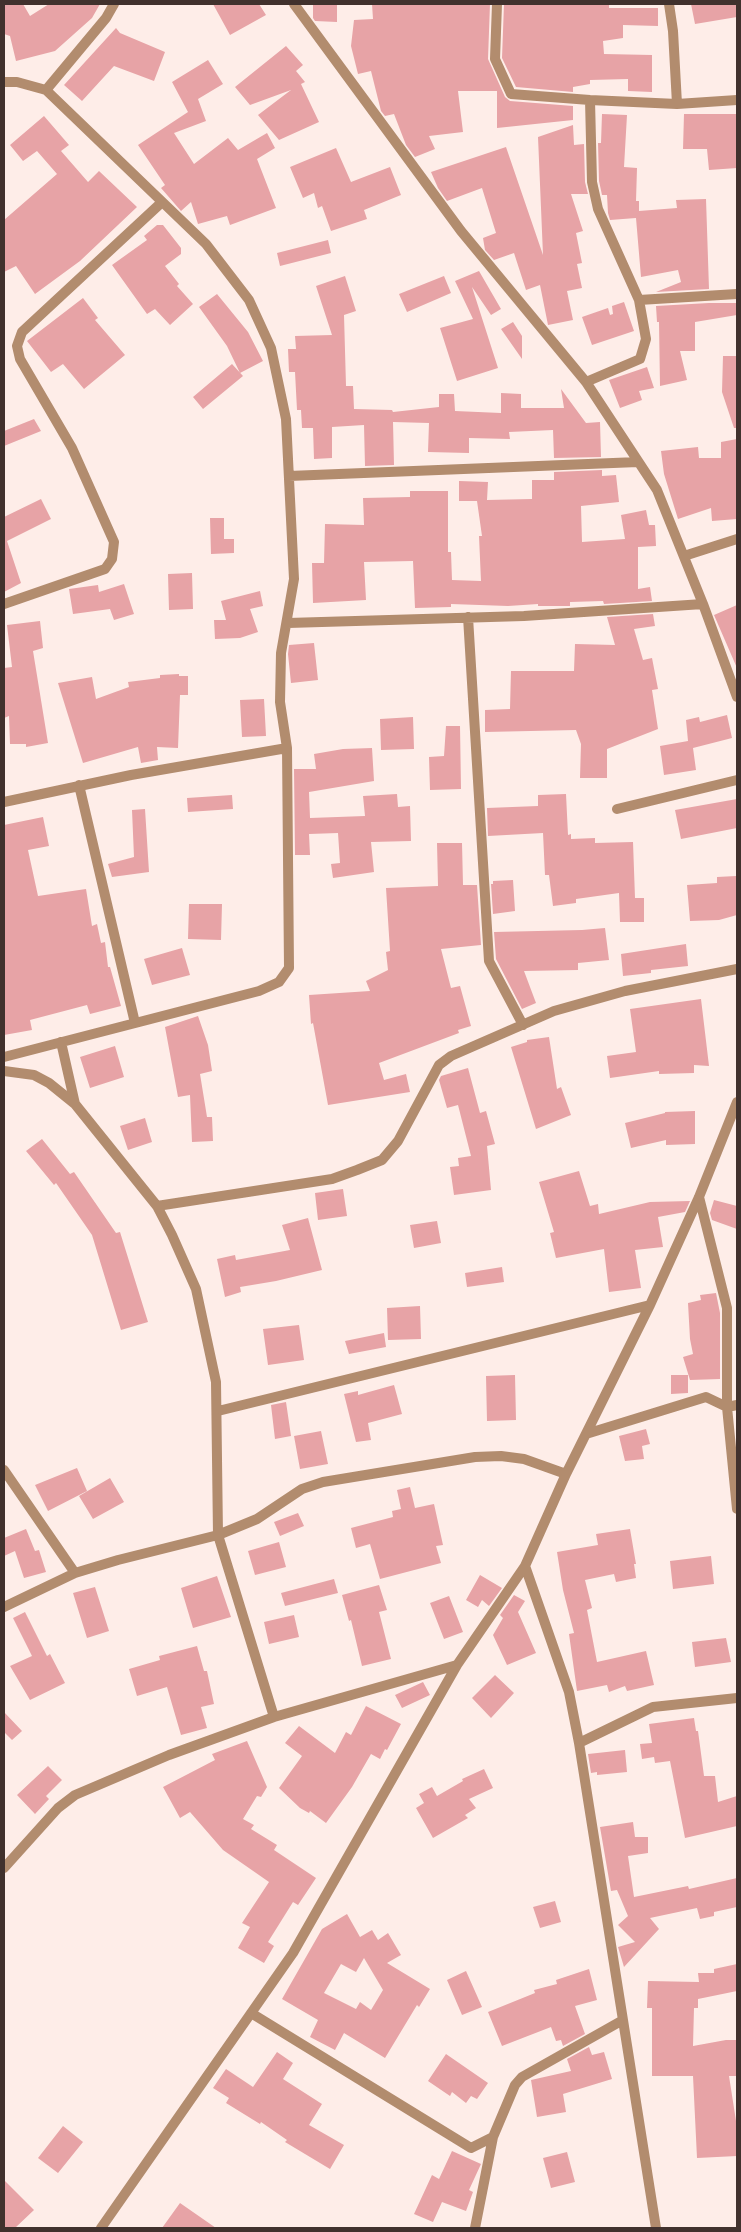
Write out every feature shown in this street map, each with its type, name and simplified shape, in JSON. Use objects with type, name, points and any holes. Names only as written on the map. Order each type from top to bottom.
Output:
[{"type":"street","points":[[46,90],[106,18],[114,4]]},
{"type":"street","points":[[294,4],[461,230],[586,382],[657,490],[703,604],[737,697]]},
{"type":"street","points":[[497,4],[495,59],[511,94],[677,104],[737,100]]},
{"type":"street","points":[[669,4],[673,30],[677,104]]},
{"type":"street","points":[[4,82],[17,82],[46,90],[161,203],[206,244],[248,300],[271,348],[286,419],[294,579],[288,623],[281,653],[280,702],[287,748],[289,968],[279,982],[259,991],[4,1057]]},
{"type":"street","points":[[586,382],[640,359],[646,339],[639,300],[598,209],[592,182],[590,100]]},
{"type":"street","points":[[4,604],[105,569],[112,559],[114,542],[72,448],[20,359],[17,346],[22,332],[161,203]]},
{"type":"street","points":[[639,300],[737,294]]},
{"type":"street","points":[[289,476],[638,462]]},
{"type":"street","points":[[684,556],[737,539]]},
{"type":"street","points":[[288,623],[524,616],[703,604]]},
{"type":"street","points":[[468,617],[489,961],[523,1025]]},
{"type":"street","points":[[4,802],[79,785],[287,748]]},
{"type":"street","points":[[617,808],[737,780]]},
{"type":"street","points":[[79,785],[134,1023]]},
{"type":"street","points":[[157,1206],[332,1179],[382,1160],[398,1141],[439,1065],[451,1056],[554,1011],[625,991],[737,969]]},
{"type":"street","points":[[61,1042],[75,1104]]},
{"type":"street","points":[[4,1071],[34,1075],[49,1082],[75,1104],[157,1206],[196,1289],[216,1382],[218,1411],[218,1535],[274,1717]]},
{"type":"street","points":[[101,2228],[293,1954],[457,1665],[525,1566],[566,1474],[650,1305],[699,1197],[737,1102]]},
{"type":"street","points":[[699,1197],[727,1308],[737,1509]]},
{"type":"street","points":[[218,1411],[650,1305]]},
{"type":"street","points":[[586,1434],[706,1397],[732,1406]]},
{"type":"street","points":[[4,1607],[75,1573],[118,1560],[218,1535],[257,1519],[302,1489],[323,1482],[475,1457],[501,1456],[524,1459],[566,1474]]},
{"type":"street","points":[[4,1470],[75,1573]]},
{"type":"street","points":[[525,1566],[569,1692],[579,1743],[656,2228]]},
{"type":"street","points":[[4,1868],[58,1808],[75,1795],[169,1755],[274,1717],[457,1665]]},
{"type":"street","points":[[579,1743],[653,1706],[737,1698]]},
{"type":"street","points":[[251,2013],[471,2148],[493,2137]]},
{"type":"street","points":[[475,2228],[493,2137],[515,2085],[522,2077],[623,2020]]},
{"type":"building","points":[[4,4],[23,4],[30,16],[49,4],[100,4],[92,18],[55,51],[16,61],[10,36],[4,34]]},
{"type":"building","points":[[213,4],[259,4],[266,15],[230,35]]},
{"type":"building","points":[[313,4],[337,4],[337,22],[315,21],[313,18]]},
{"type":"building","points":[[372,4],[490,4],[488,59],[505,97],[510,101],[573,106],[573,120],[497,128],[497,91],[458,91],[463,132],[429,136],[435,149],[415,157],[406,145],[394,114],[385,116],[381,111],[371,71],[358,74],[351,46],[354,20],[373,19]]},
{"type":"building","points":[[504,4],[609,4],[609,8],[658,8],[658,26],[623,25],[623,38],[603,41],[604,54],[652,55],[652,92],[628,91],[628,79],[590,80],[590,84],[573,87],[573,92],[516,87],[502,58]]},
{"type":"building","points":[[691,4],[737,4],[737,17],[695,24]]},
{"type":"building","points":[[116,28],[120,33],[165,52],[154,81],[114,66],[82,101],[64,85]]},
{"type":"building","points":[[286,46],[303,65],[296,71],[305,82],[301,84],[319,122],[279,140],[258,115],[291,90],[250,105],[235,87]]},
{"type":"building","points":[[208,60],[223,84],[198,99],[206,121],[174,133],[194,164],[228,138],[238,150],[267,133],[275,148],[257,159],[276,208],[230,225],[227,216],[198,224],[191,202],[181,211],[161,188],[165,185],[138,145],[188,112],[172,82]]},
{"type":"building","points":[[602,114],[627,115],[624,167],[637,168],[636,201],[639,201],[639,211],[677,208],[676,200],[706,199],[709,289],[656,292],[681,282],[678,270],[641,277],[636,218],[610,220],[607,195],[602,195],[599,181],[598,143],[601,143]]},
{"type":"building","points":[[684,114],[737,114],[737,168],[709,170],[707,149],[683,149]]},
{"type":"building","points":[[44,116],[69,145],[61,151],[88,182],[99,171],[137,207],[80,261],[35,294],[16,266],[4,272],[4,220],[57,174],[37,151],[23,161],[10,145]]},
{"type":"building","points":[[573,125],[574,145],[584,144],[585,182],[588,194],[571,194],[583,231],[576,233],[582,263],[577,264],[582,288],[567,291],[573,320],[548,325],[540,285],[526,290],[514,253],[494,260],[485,250],[483,238],[496,233],[482,188],[447,201],[438,188],[431,172],[506,147],[543,255],[538,137]]},
{"type":"building","points":[[336,148],[351,182],[390,167],[401,195],[364,210],[367,219],[331,231],[322,206],[318,208],[314,193],[303,198],[290,167]]},
{"type":"building","points":[[157,225],[163,225],[181,248],[181,254],[165,266],[179,284],[177,286],[193,304],[170,325],[155,309],[147,314],[112,265],[147,240],[144,236]]},
{"type":"building","points":[[328,240],[331,253],[280,266],[277,253]]},
{"type":"building","points":[[479,271],[501,309],[491,315],[472,287],[498,368],[457,381],[440,328],[473,319],[455,281]]},
{"type":"building","points":[[345,276],[356,311],[344,315],[346,386],[353,386],[354,409],[392,410],[393,412],[439,407],[439,394],[454,394],[455,411],[501,413],[501,393],[521,394],[521,408],[564,408],[561,389],[586,423],[600,422],[601,457],[554,458],[553,430],[509,432],[510,439],[469,438],[469,453],[428,452],[429,423],[393,422],[394,465],[365,466],[364,425],[332,427],[332,458],[314,459],[313,428],[302,428],[301,410],[297,410],[295,372],[289,372],[288,349],[296,349],[295,336],[332,335],[316,286]]},
{"type":"building","points":[[444,276],[451,293],[407,312],[399,294]]},
{"type":"building","points":[[217,294],[248,332],[263,361],[240,373],[227,346],[199,307]]},
{"type":"building","points":[[83,298],[98,318],[95,320],[125,355],[84,389],[63,364],[51,372],[27,341]]},
{"type":"building","points":[[624,302],[634,331],[592,345],[582,317],[608,308],[610,315],[613,314],[612,306]]},
{"type":"building","points":[[737,303],[737,315],[695,322],[695,351],[680,351],[687,380],[660,386],[659,322],[657,322],[656,306]]},
{"type":"building","points":[[513,322],[522,336],[522,359],[501,329]]},
{"type":"building","points":[[723,356],[737,356],[737,428],[734,428],[722,392]]},
{"type":"building","points":[[232,364],[243,376],[203,409],[193,397]]},
{"type":"building","points":[[647,367],[654,388],[639,391],[642,400],[620,408],[609,380]]},
{"type":"building","points":[[34,419],[41,431],[4,446],[4,431]]},
{"type":"building","points":[[737,439],[737,519],[712,521],[711,508],[678,519],[664,474],[661,451],[698,447],[699,458],[721,458],[721,442]]},
{"type":"building","points":[[602,470],[602,476],[616,475],[619,502],[581,506],[582,542],[625,539],[621,515],[646,510],[649,525],[655,525],[656,546],[638,547],[638,589],[650,587],[652,601],[604,604],[603,601],[570,602],[570,606],[451,604],[451,607],[415,608],[413,561],[364,562],[366,600],[313,603],[312,563],[324,563],[325,524],[364,525],[363,498],[410,497],[410,491],[448,491],[448,552],[451,552],[452,580],[481,581],[479,536],[482,536],[477,501],[459,501],[459,481],[488,482],[487,500],[532,499],[532,480],[554,480],[554,472]]},
{"type":"building","points":[[41,499],[51,519],[7,541],[21,583],[4,592],[4,517]]},
{"type":"building","points":[[210,518],[224,518],[224,539],[234,539],[234,553],[211,554]]},
{"type":"building","points":[[192,573],[193,609],[169,610],[168,574]]},
{"type":"building","points":[[124,584],[134,614],[114,620],[110,609],[73,614],[69,589],[98,585],[99,592]]},
{"type":"building","points":[[260,591],[263,606],[250,609],[258,632],[240,638],[215,639],[214,620],[226,620],[221,601]]},
{"type":"building","points":[[737,605],[737,668],[714,615]]},
{"type":"building","points":[[653,614],[655,626],[634,629],[643,660],[652,658],[658,689],[652,690],[658,729],[607,749],[607,778],[580,778],[581,744],[576,730],[485,732],[485,710],[510,709],[511,671],[574,671],[575,644],[615,645],[607,617]]},
{"type":"building","points":[[40,621],[43,648],[33,651],[48,743],[26,747],[26,744],[10,744],[9,716],[4,718],[4,668],[12,667],[7,625]]},
{"type":"building","points":[[314,643],[318,680],[291,683],[289,645]]},
{"type":"building","points":[[179,674],[179,676],[188,676],[188,695],[180,695],[178,748],[157,747],[158,760],[141,763],[138,747],[83,763],[58,683],[92,677],[96,699],[129,687],[128,682],[160,678],[160,675]]},
{"type":"building","points":[[264,699],[266,736],[242,737],[240,700]]},
{"type":"building","points":[[727,715],[732,738],[693,748],[696,770],[664,775],[660,746],[688,741],[686,720],[699,717],[700,722]]},
{"type":"building","points":[[413,717],[414,749],[381,750],[380,719]]},
{"type":"building","points":[[446,726],[460,726],[461,789],[430,790],[429,757],[444,756]]},
{"type":"building","points":[[372,748],[374,781],[309,792],[310,818],[365,816],[363,796],[397,794],[398,807],[410,806],[411,841],[371,842],[374,872],[333,878],[331,864],[340,863],[338,833],[309,834],[310,855],[295,855],[294,769],[316,769],[314,754],[343,749]]},
{"type":"building","points":[[566,794],[568,835],[571,834],[571,839],[595,838],[595,843],[633,842],[635,898],[644,898],[644,922],[620,922],[619,893],[576,899],[576,903],[553,906],[549,875],[545,875],[543,833],[488,836],[487,808],[538,806],[538,795]]},
{"type":"building","points":[[232,795],[233,809],[188,812],[187,798]]},
{"type":"building","points":[[737,799],[737,828],[681,839],[675,810]]},
{"type":"building","points":[[145,809],[149,872],[112,877],[108,864],[134,857],[132,810]]},
{"type":"building","points":[[43,817],[49,846],[28,850],[38,896],[86,889],[92,926],[97,924],[101,943],[105,942],[108,967],[110,967],[121,1006],[90,1014],[87,1005],[30,1020],[32,1030],[4,1035],[4,825]]},
{"type":"building","points":[[437,843],[462,843],[463,885],[477,885],[481,945],[441,949],[451,988],[460,986],[471,1026],[458,1030],[459,1033],[379,1063],[384,1080],[406,1074],[410,1092],[328,1105],[313,1023],[311,1024],[309,995],[370,991],[366,981],[388,970],[386,952],[390,951],[386,888],[438,886]]},
{"type":"building","points":[[736,876],[737,915],[719,920],[690,921],[687,885],[717,883],[717,877]]},
{"type":"building","points":[[513,880],[515,911],[493,914],[491,884],[493,884],[493,881]]},
{"type":"building","points":[[189,904],[222,904],[221,940],[188,939]]},
{"type":"building","points":[[605,928],[609,960],[578,963],[578,970],[524,971],[536,1003],[522,1009],[496,959],[494,932]]},
{"type":"building","points":[[686,944],[688,966],[651,970],[651,973],[623,976],[621,954]]},
{"type":"building","points":[[182,948],[190,975],[152,985],[144,959]]},
{"type":"building","points":[[701,999],[709,1066],[694,1065],[694,1073],[659,1074],[659,1071],[610,1078],[607,1056],[636,1052],[630,1009]]},
{"type":"building","points":[[198,1016],[208,1045],[212,1071],[200,1074],[207,1117],[212,1117],[213,1141],[192,1142],[190,1095],[178,1097],[165,1027]]},
{"type":"building","points":[[549,1037],[557,1089],[561,1087],[571,1115],[536,1129],[511,1047],[527,1042],[527,1040]]},
{"type":"building","points":[[115,1046],[124,1077],[90,1088],[80,1057]]},
{"type":"building","points":[[468,1068],[480,1113],[486,1111],[495,1144],[487,1146],[491,1190],[454,1195],[450,1167],[459,1166],[458,1158],[471,1156],[458,1105],[447,1108],[439,1080],[441,1076]]},
{"type":"building","points":[[695,1111],[695,1144],[666,1145],[666,1140],[631,1148],[625,1123],[665,1112]]},
{"type":"building","points":[[145,1118],[152,1142],[128,1150],[120,1126]]},
{"type":"building","points":[[42,1139],[70,1174],[74,1172],[116,1233],[120,1232],[148,1322],[121,1330],[92,1235],[56,1183],[54,1185],[26,1151]]},
{"type":"building","points":[[579,1171],[590,1206],[598,1204],[599,1214],[650,1202],[690,1201],[685,1212],[658,1217],[663,1247],[635,1250],[641,1288],[609,1292],[604,1249],[556,1258],[550,1233],[554,1232],[539,1182]]},
{"type":"building","points":[[343,1189],[347,1216],[318,1220],[315,1193]]},
{"type":"building","points":[[714,1200],[737,1206],[737,1229],[712,1220],[710,1213]]},
{"type":"building","points":[[308,1218],[322,1270],[240,1287],[241,1292],[225,1297],[217,1259],[235,1255],[236,1260],[290,1250],[282,1225]]},
{"type":"building","points":[[437,1221],[441,1243],[414,1248],[410,1225]]},
{"type":"building","points":[[502,1267],[504,1282],[467,1287],[465,1273]]},
{"type":"building","points":[[716,1293],[720,1313],[720,1379],[690,1380],[683,1357],[693,1354],[690,1339],[688,1303],[701,1300],[700,1295]]},
{"type":"building","points":[[420,1306],[421,1339],[388,1340],[387,1308]]},
{"type":"building","points":[[299,1325],[304,1360],[268,1365],[263,1329]]},
{"type":"building","points":[[384,1333],[386,1347],[349,1354],[345,1341]]},
{"type":"building","points":[[515,1375],[516,1420],[487,1421],[486,1376]]},
{"type":"building","points":[[671,1375],[688,1375],[688,1393],[671,1394]]},
{"type":"building","points":[[394,1385],[402,1414],[368,1423],[371,1440],[356,1442],[344,1394],[358,1391],[358,1395]]},
{"type":"building","points":[[286,1402],[291,1436],[275,1439],[271,1405]]},
{"type":"building","points":[[646,1429],[650,1444],[642,1446],[644,1459],[625,1461],[619,1436]]},
{"type":"building","points":[[321,1431],[328,1464],[300,1469],[294,1436]]},
{"type":"building","points":[[77,1468],[87,1491],[48,1511],[35,1485]]},
{"type":"building","points":[[110,1478],[124,1502],[93,1519],[79,1496]]},
{"type":"building","points":[[410,1487],[415,1508],[434,1504],[443,1545],[436,1546],[441,1563],[380,1579],[370,1544],[356,1548],[351,1528],[393,1517],[392,1511],[401,1509],[397,1490]]},
{"type":"building","points":[[298,1513],[304,1526],[280,1536],[274,1522]]},
{"type":"building","points":[[26,1529],[35,1551],[39,1550],[46,1572],[24,1578],[15,1551],[4,1556],[4,1538]]},
{"type":"building","points":[[630,1529],[636,1564],[634,1564],[636,1578],[616,1582],[614,1574],[585,1580],[592,1608],[587,1610],[597,1662],[646,1651],[654,1685],[627,1691],[625,1686],[609,1692],[607,1685],[577,1691],[569,1634],[574,1633],[563,1590],[557,1552],[598,1545],[596,1534]]},
{"type":"building","points":[[279,1542],[286,1567],[255,1575],[248,1551]]},
{"type":"building","points":[[711,1556],[714,1584],[673,1589],[670,1561]]},
{"type":"building","points":[[480,1575],[502,1588],[489,1606],[482,1600],[478,1607],[466,1600]]},
{"type":"building","points":[[217,1576],[231,1617],[193,1628],[181,1588]]},
{"type":"building","points":[[334,1579],[338,1593],[285,1606],[281,1593]]},
{"type":"building","points":[[379,1585],[387,1610],[379,1612],[391,1659],[362,1666],[351,1620],[349,1621],[342,1595]]},
{"type":"building","points":[[95,1587],[109,1631],[87,1638],[73,1593]]},
{"type":"building","points":[[514,1595],[525,1601],[518,1612],[536,1653],[507,1665],[493,1635],[503,1618],[500,1615]]},
{"type":"building","points":[[449,1596],[463,1632],[444,1639],[430,1603]]},
{"type":"building","points":[[25,1612],[47,1656],[50,1654],[65,1683],[30,1700],[10,1666],[32,1656],[13,1618]]},
{"type":"building","points":[[294,1615],[299,1637],[269,1644],[264,1622]]},
{"type":"building","points":[[726,1638],[731,1662],[695,1667],[692,1642]]},
{"type":"building","points":[[197,1646],[204,1671],[207,1671],[214,1704],[201,1707],[207,1728],[181,1735],[167,1687],[137,1696],[129,1669],[160,1660],[159,1656]]},
{"type":"building","points":[[495,1675],[514,1693],[491,1718],[472,1698]]},
{"type":"building","points":[[423,1682],[430,1695],[402,1708],[395,1695]]},
{"type":"building","points":[[366,1706],[401,1724],[380,1759],[371,1754],[352,1787],[326,1823],[310,1811],[309,1813],[300,1808],[279,1788],[302,1756],[285,1743],[299,1726],[335,1753],[346,1732],[351,1735]]},
{"type":"building","points":[[4,1712],[22,1731],[12,1740],[4,1732]]},
{"type":"building","points":[[694,1718],[696,1731],[698,1731],[704,1776],[715,1776],[718,1802],[737,1796],[737,1826],[685,1838],[670,1761],[655,1763],[654,1757],[642,1759],[640,1744],[652,1743],[649,1724]]},
{"type":"building","points":[[247,1741],[267,1787],[261,1797],[257,1796],[243,1819],[254,1825],[251,1829],[277,1845],[274,1850],[316,1878],[298,1905],[293,1902],[268,1942],[274,1946],[264,1963],[238,1948],[250,1927],[242,1923],[269,1882],[223,1850],[190,1812],[180,1818],[163,1787],[215,1760],[212,1754]]},
{"type":"building","points":[[625,1750],[627,1772],[597,1775],[597,1772],[591,1773],[588,1754]]},
{"type":"building","points":[[48,1766],[62,1780],[46,1796],[49,1799],[35,1814],[17,1795]]},
{"type":"building","points":[[484,1769],[493,1788],[469,1799],[476,1808],[465,1815],[468,1818],[433,1838],[416,1808],[424,1803],[419,1794],[432,1787],[437,1796],[463,1781],[462,1779]]},
{"type":"building","points":[[633,1822],[635,1837],[648,1837],[648,1853],[628,1856],[634,1897],[688,1886],[689,1889],[737,1878],[737,1907],[714,1912],[714,1916],[700,1919],[697,1908],[650,1918],[659,1929],[624,1967],[618,1947],[635,1942],[618,1925],[628,1916],[617,1890],[611,1891],[600,1827]]},
{"type":"building","points":[[555,1901],[561,1922],[540,1928],[533,1907]]},
{"type":"building","points":[[347,1914],[360,1937],[372,1930],[378,1940],[388,1933],[401,1955],[387,1963],[430,1989],[419,2007],[417,2005],[385,2058],[344,2033],[335,2050],[310,2037],[318,2020],[282,1999],[322,1929]],"holes":[[[364,1958],[383,1990],[371,2010],[360,2002],[356,2009],[324,1993],[341,1964],[356,1972]]]},
{"type":"building","points":[[737,1964],[737,1991],[698,1999],[698,2008],[694,2008],[693,2046],[737,2040],[737,2076],[729,2076],[736,2121],[737,2156],[697,2158],[693,2076],[652,2076],[652,2008],[647,2008],[648,1981],[699,1982],[698,1973],[714,1973],[714,1969]]},
{"type":"building","points":[[589,1969],[597,2000],[575,2006],[585,2034],[563,2046],[561,2040],[556,2041],[551,2027],[502,2046],[488,2012],[535,1993],[534,1990],[557,1984],[556,1980]]},
{"type":"building","points":[[466,1971],[482,2007],[462,2015],[447,1980]]},
{"type":"building","points":[[589,2047],[592,2055],[604,2052],[612,2079],[563,2094],[566,2112],[537,2117],[531,2080],[571,2071],[567,2059]]},
{"type":"building","points":[[277,2052],[293,2063],[283,2079],[322,2104],[309,2125],[344,2145],[330,2169],[285,2142],[287,2140],[261,2122],[260,2124],[226,2103],[229,2098],[213,2088],[226,2069],[253,2087]]},
{"type":"building","points":[[446,2054],[488,2083],[477,2099],[471,2096],[466,2103],[452,2092],[450,2096],[428,2081]]},
{"type":"building","points":[[63,2126],[83,2142],[58,2173],[38,2158]]},
{"type":"building","points":[[452,2151],[481,2164],[469,2190],[473,2192],[466,2211],[442,2202],[433,2222],[414,2214],[432,2175],[439,2179]]},
{"type":"building","points":[[567,2152],[575,2182],[551,2188],[543,2158]]},
{"type":"building","points":[[4,2180],[34,2210],[15,2228],[4,2228]]},
{"type":"building","points":[[180,2203],[216,2228],[162,2228]]}]
